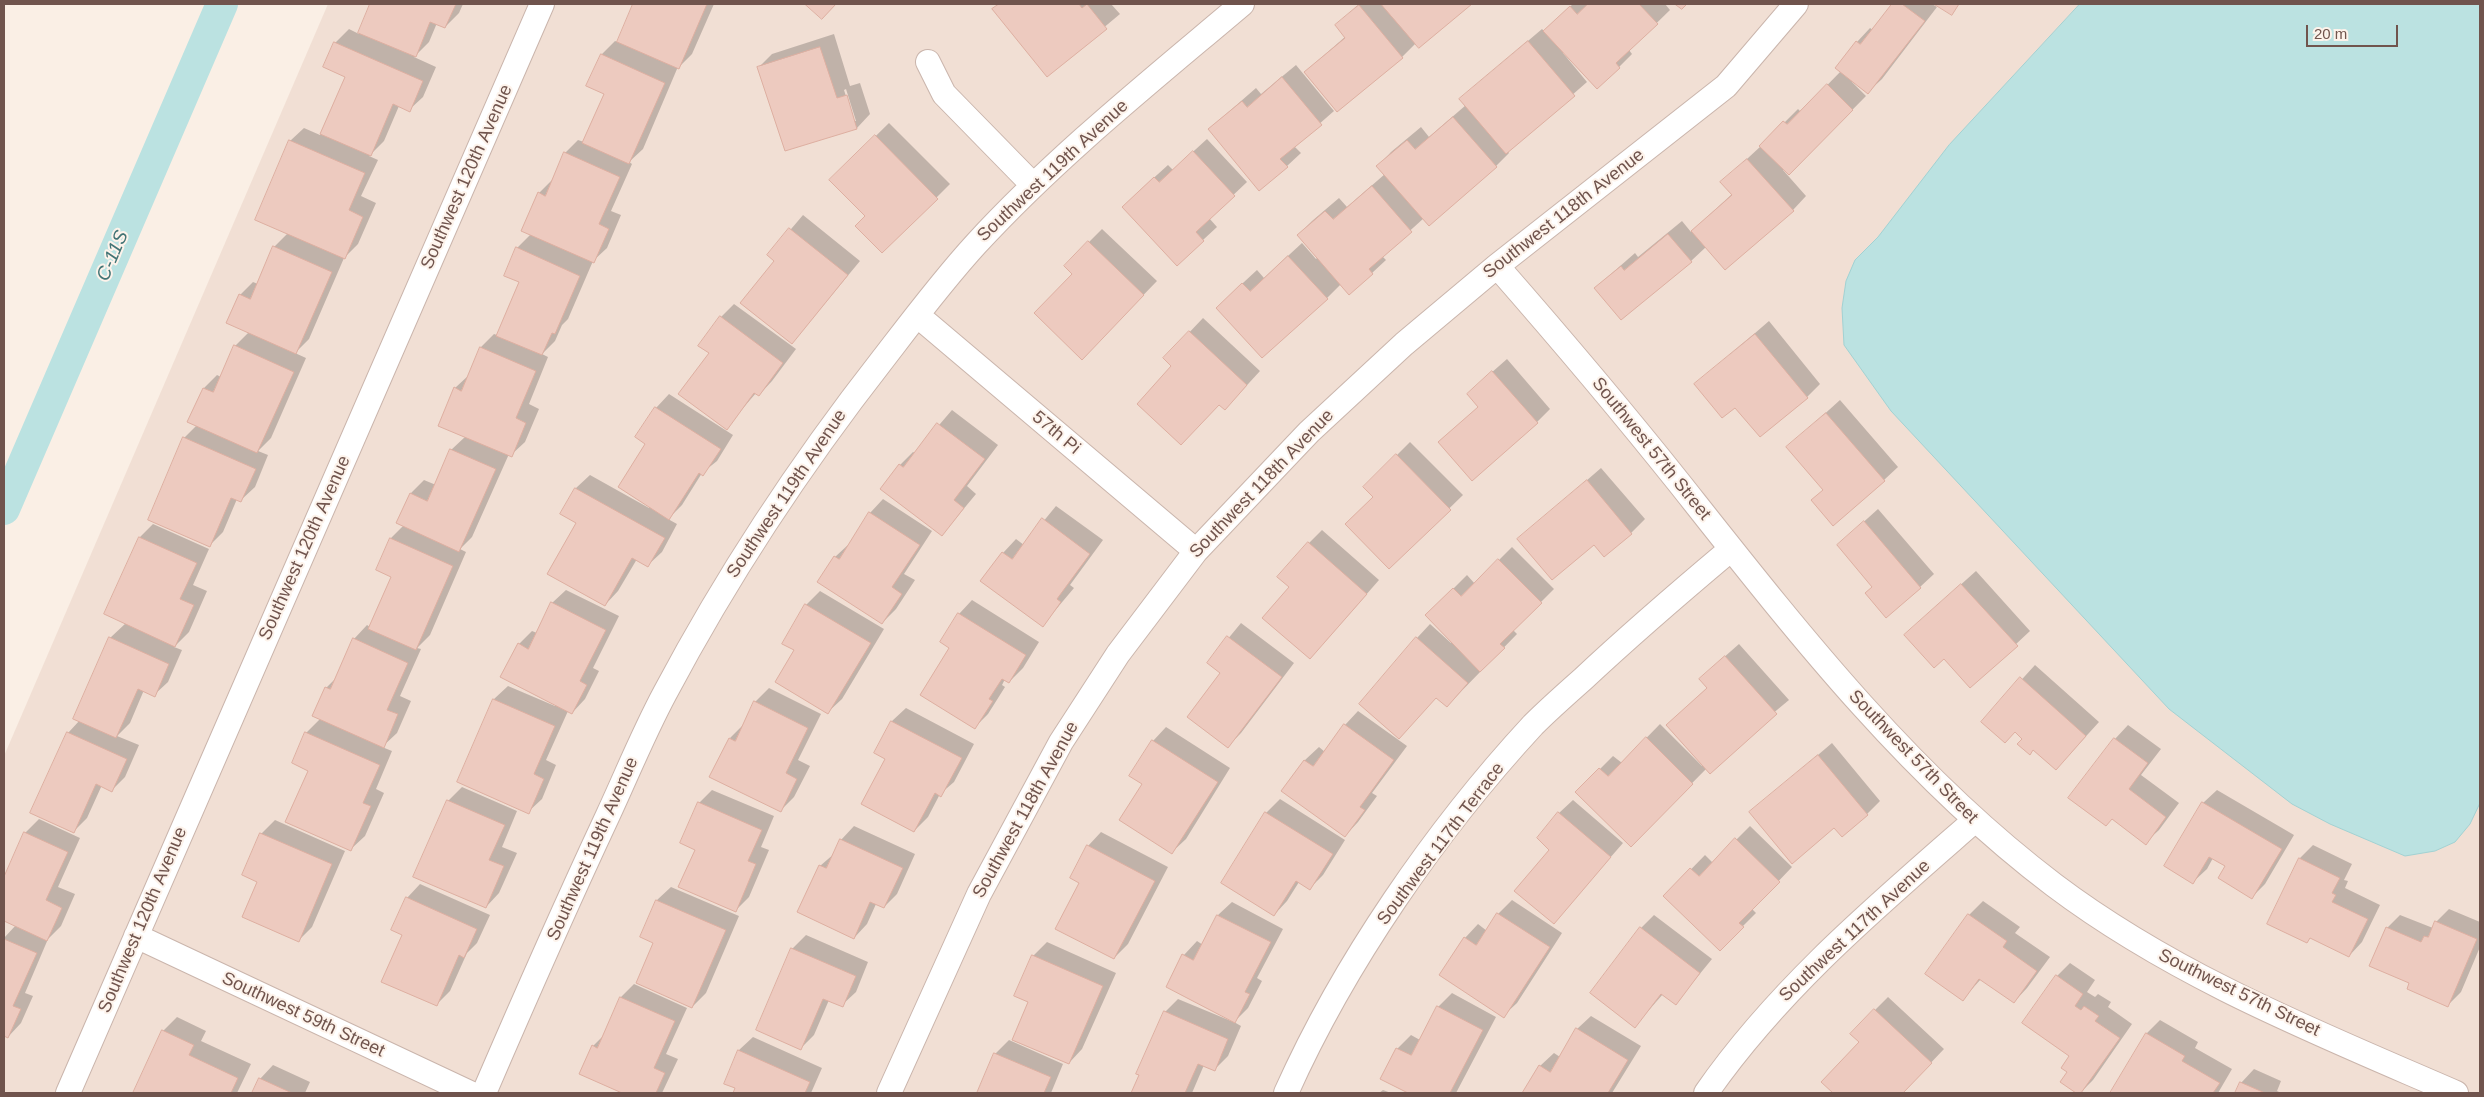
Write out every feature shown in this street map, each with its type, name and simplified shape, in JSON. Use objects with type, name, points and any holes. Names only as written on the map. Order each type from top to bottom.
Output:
[{"type":"street","name":"Southwest 120th Avenue","points":[[68,1093],[542,4]]},
{"type":"street","name":"Southwest 119th Avenue","points":[[484,1093],[578,879],[663,696],[713,604],[769,514],[846,407],[917,315],[975,245],[1033,185],[1139,90],[1242,4]]},
{"type":"street","name":"Southwest 118th Avenue","points":[[889,1093],[979,894],[1061,742],[1118,654],[1196,551],[1310,432],[1404,344],[1497,266],[1726,86],[1796,4]]},
{"type":"street","points":[[928,62],[944,94],[1033,185]]},
{"type":"street","name":"Southwest 57th Street","points":[[1497,266],[1568,345],[1730,550],[1859,703],[1974,821],[2056,886],[2138,943],[2273,1014],[2456,1093]]},
{"type":"street","name":"57th Pi","points":[[917,315],[1196,551]]},
{"type":"street","name":"Southwest 117th Terrace","points":[[1286,1093],[1308,1044],[1350,969],[1409,880],[1468,800],[1534,725],[1630,635],[1730,550]]},
{"type":"street","name":"Southwest 117th Avenue","points":[[1706,1093],[1734,1053],[1804,974],[1974,821]]},
{"type":"street","name":"Southwest 59th Street","points":[[136,936],[470,1093]]},
{"type":"shaded area","points":[[328,4],[2480,4],[2480,1093],[4,1093],[4,756]]},
{"type":"water","points":[[2080,4],[2480,4],[2480,803],[2470,824],[2455,842],[2435,851],[2405,856],[2330,824],[2292,804],[2169,709],[1891,411],[1844,345],[1842,308],[1846,281],[1855,260],[1878,237],[1949,145]]},
{"type":"building","points":[[370,4],[456,4],[445,28],[430,22],[416,57],[358,33]]},
{"type":"building","points":[[633,4],[707,4],[679,69],[617,42]]},
{"type":"building","points":[[805,4],[836,4],[822,19]]},
{"type":"building","points":[[999,4],[1079,4],[1082,8],[1087,4],[1107,29],[1047,77],[992,9]]},
{"type":"building","points":[[1381,4],[1472,4],[1419,48]]},
{"type":"building","points":[[1588,4],[1639,4],[1658,24],[1616,63],[1620,68],[1597,89],[1543,31],[1570,6],[1577,14]]},
{"type":"building","points":[[1675,4],[1687,4],[1682,9]]},
{"type":"building","points":[[1892,4],[1902,4],[1925,21],[1868,94],[1835,68],[1856,41],[1860,44]]},
{"type":"building","points":[[1934,4],[1959,4],[1952,15]]},
{"type":"building","points":[[1359,5],[1403,58],[1337,112],[1304,72],[1345,38],[1335,25]]},
{"type":"building","points":[[1528,41],[1575,96],[1506,154],[1459,99]]},
{"type":"building","points":[[334,42],[423,81],[410,112],[393,104],[371,156],[320,134],[345,77],[323,67]]},
{"type":"building","points":[[820,47],[837,98],[847,95],[857,129],[785,151],[757,67]]},
{"type":"building","points":[[601,54],[665,83],[629,164],[582,143],[604,94],[586,86]]},
{"type":"building","points":[[1282,77],[1322,125],[1280,159],[1288,167],[1259,191],[1208,129],[1242,101],[1247,107]]},
{"type":"building","points":[[1827,84],[1853,110],[1789,175],[1759,146],[1783,121],[1787,124]]},
{"type":"building","points":[[1453,117],[1497,167],[1429,226],[1376,166],[1407,140],[1415,149]]},
{"type":"building","points":[[875,135],[938,199],[882,253],[855,226],[865,216],[829,180]]},
{"type":"building","points":[[289,140],[365,173],[349,210],[363,217],[345,259],[255,220]]},
{"type":"building","points":[[1193,151],[1235,196],[1196,232],[1204,241],[1177,266],[1122,207],[1154,177],[1159,182]]},
{"type":"building","points":[[564,152],[620,177],[599,224],[609,229],[594,263],[521,231],[538,192],[545,196]]},
{"type":"building","points":[[1747,159],[1794,211],[1725,270],[1691,231],[1732,195],[1720,182]]},
{"type":"building","points":[[1372,186],[1412,232],[1369,269],[1373,274],[1349,295],[1297,235],[1325,211],[1333,219]]},
{"type":"building","points":[[789,228],[848,275],[792,344],[740,303],[774,261],[767,255]]},
{"type":"building","points":[[1668,234],[1692,262],[1621,320],[1594,288],[1621,266],[1624,270]]},
{"type":"building","points":[[1088,241],[1144,295],[1082,360],[1034,313],[1072,274],[1064,266]]},
{"type":"building","points":[[273,246],[332,272],[296,354],[226,323],[239,294],[250,299]]},
{"type":"building","points":[[516,247],[580,276],[555,334],[552,333],[542,355],[496,336],[519,282],[504,276]]},
{"type":"building","points":[[1288,256],[1328,299],[1262,358],[1216,308],[1242,283],[1250,291]]},
{"type":"building","points":[[720,316],[783,363],[759,396],[754,393],[727,430],[678,394],[709,353],[698,346]]},
{"type":"building","points":[[1189,331],[1247,385],[1225,410],[1219,405],[1181,445],[1137,404],[1171,366],[1163,358]]},
{"type":"building","points":[[1755,334],[1808,398],[1760,437],[1735,408],[1722,418],[1694,384]]},
{"type":"building","points":[[234,345],[294,372],[257,453],[187,422],[203,388],[213,392]]},
{"type":"building","points":[[480,347],[536,371],[516,418],[526,423],[512,457],[438,426],[454,387],[461,391]]},
{"type":"building","points":[[1492,371],[1538,423],[1472,481],[1438,442],[1478,407],[1467,394]]},
{"type":"building","points":[[655,407],[721,449],[703,476],[699,473],[669,520],[618,487],[645,444],[635,437]]},
{"type":"building","points":[[1826,413],[1885,481],[1833,526],[1811,500],[1823,490],[1786,447]]},
{"type":"building","points":[[937,423],[985,459],[954,500],[964,508],[942,536],[880,489],[899,464],[903,467]]},
{"type":"building","points":[[183,437],[256,469],[241,502],[231,498],[210,547],[148,520]]},
{"type":"building","points":[[450,449],[496,469],[459,552],[396,523],[410,493],[427,501]]},
{"type":"building","points":[[1396,454],[1451,510],[1389,569],[1345,524],[1373,497],[1363,487]]},
{"type":"building","points":[[1587,480],[1632,534],[1604,557],[1594,545],[1552,580],[1517,539]]},
{"type":"building","points":[[575,488],[665,538],[648,567],[632,558],[605,606],[547,574],[576,523],[560,514]]},
{"type":"building","points":[[869,512],[920,545],[892,587],[902,594],[882,624],[817,582],[834,556],[839,559]]},
{"type":"building","points":[[1042,518],[1090,554],[1057,599],[1061,602],[1043,627],[980,581],[1002,552],[1012,559]]},
{"type":"building","points":[[1864,521],[1921,588],[1886,618],[1865,593],[1872,587],[1837,545]]},
{"type":"building","points":[[139,537],[197,563],[180,599],[194,605],[175,647],[104,614]]},
{"type":"building","points":[[390,538],[453,566],[416,650],[368,629],[391,577],[376,570]]},
{"type":"building","points":[[1308,542],[1367,594],[1310,659],[1262,618],[1289,587],[1277,577]]},
{"type":"building","points":[[1498,559],[1542,603],[1500,644],[1505,648],[1480,672],[1425,615],[1453,588],[1461,596]]},
{"type":"building","points":[[1961,584],[2018,646],[1970,688],[1944,659],[1934,668],[1904,635]]},
{"type":"building","points":[[551,602],[606,630],[580,681],[587,685],[572,714],[500,677],[518,643],[528,649]]},
{"type":"building","points":[[805,604],[871,643],[828,714],[775,682],[794,650],[782,644]]},
{"type":"building","points":[[958,613],[1026,655],[1009,683],[1002,679],[989,699],[993,701],[975,729],[920,695],[949,648],[940,642]]},
{"type":"building","points":[[1227,636],[1282,677],[1228,748],[1187,717],[1220,673],[1207,663]]},
{"type":"building","points":[[109,637],[169,664],[155,697],[138,689],[116,738],[73,719]]},
{"type":"building","points":[[1416,637],[1468,683],[1447,707],[1436,698],[1399,739],[1359,704]]},
{"type":"building","points":[[353,638],[408,663],[387,710],[398,714],[384,748],[312,716],[325,687],[330,689]]},
{"type":"building","points":[[1725,656],[1777,714],[1710,774],[1666,725],[1707,688],[1699,679]]},
{"type":"building","points":[[2020,677],[2086,736],[2056,770],[2033,750],[2030,755],[2017,744],[2022,739],[2015,732],[2005,743],[1981,722]]},
{"type":"building","points":[[493,699],[555,726],[534,774],[544,779],[529,814],[457,782]]},
{"type":"building","points":[[754,701],[808,728],[786,773],[797,779],[781,812],[709,777],[729,738],[735,741]]},
{"type":"building","points":[[891,721],[962,758],[941,797],[935,793],[914,832],[861,804],[885,759],[874,753]]},
{"type":"building","points":[[1344,724],[1394,760],[1360,807],[1365,810],[1345,837],[1281,791],[1304,760],[1313,766]]},
{"type":"building","points":[[67,732],[127,759],[112,792],[96,784],[74,833],[30,813]]},
{"type":"building","points":[[305,732],[380,765],[363,803],[371,806],[351,851],[285,822],[308,771],[292,763]]},
{"type":"building","points":[[1646,737],[1693,784],[1631,847],[1575,792],[1599,768],[1608,776]]},
{"type":"building","points":[[2114,738],[2148,763],[2129,789],[2166,817],[2146,845],[2112,819],[2106,826],[2068,798]]},
{"type":"building","points":[[1152,740],[1218,782],[1172,854],[1119,820],[1142,784],[1129,776]]},
{"type":"building","points":[[1818,755],[1868,815],[1842,837],[1834,828],[1792,864],[1749,812]]},
{"type":"building","points":[[447,800],[505,825],[489,860],[504,866],[486,908],[413,877]]},
{"type":"building","points":[[698,802],[762,830],[748,861],[756,864],[736,912],[678,887],[695,850],[680,843]]},
{"type":"building","points":[[2202,802],[2282,849],[2252,899],[2218,878],[2225,866],[2209,857],[2193,884],[2164,866]]},
{"type":"building","points":[[1265,812],[1333,854],[1310,890],[1296,881],[1274,916],[1221,883]]},
{"type":"building","points":[[1558,812],[1611,857],[1554,924],[1514,891],[1549,850],[1537,838]]},
{"type":"building","points":[[24,832],[68,852],[46,900],[62,908],[47,941],[4,921],[4,877]]},
{"type":"building","points":[[260,833],[332,864],[299,942],[242,917],[257,882],[242,875]]},
{"type":"building","points":[[1735,838],[1780,882],[1739,923],[1744,927],[1720,951],[1663,896],[1690,868],[1699,876]]},
{"type":"building","points":[[840,839],[903,868],[884,908],[870,902],[854,939],[797,912],[819,865],[826,868]]},
{"type":"building","points":[[1087,845],[1155,881],[1114,959],[1055,929],[1079,883],[1070,878]]},
{"type":"building","points":[[2299,858],[2340,878],[2332,893],[2336,895],[2332,902],[2368,919],[2349,957],[2310,938],[2307,943],[2267,924]]},
{"type":"building","points":[[406,897],[477,929],[464,958],[459,955],[437,1006],[381,982],[402,935],[391,930]]},
{"type":"building","points":[[656,900],[726,930],[692,1008],[636,983],[653,943],[640,937]]},
{"type":"building","points":[[1497,913],[1550,947],[1504,1018],[1439,975],[1464,937],[1476,945]]},
{"type":"building","points":[[1968,914],[2007,941],[2003,947],[2037,971],[2014,1003],[1979,979],[1963,1001],[1925,974]]},
{"type":"building","points":[[1217,915],[1271,942],[1245,992],[1250,994],[1235,1023],[1166,987],[1182,954],[1193,960]]},
{"type":"building","points":[[2435,921],[2477,939],[2448,1007],[2407,989],[2409,983],[2369,966],[2386,927],[2421,942],[2424,936],[2428,937]]},
{"type":"building","points":[[1640,927],[1700,973],[1676,1005],[1661,994],[1635,1028],[1590,993]]},
{"type":"building","points":[[4,939],[37,953],[13,1006],[21,1009],[8,1038],[4,1036]]},
{"type":"building","points":[[791,948],[856,976],[843,1007],[823,999],[801,1050],[756,1030]]},
{"type":"building","points":[[1032,955],[1103,986],[1069,1064],[1012,1040],[1028,1002],[1014,996]]},
{"type":"building","points":[[2056,975],[2083,994],[2075,1006],[2081,1010],[2084,1006],[2099,1016],[2095,1021],[2120,1038],[2081,1093],[2076,1093],[2060,1082],[2067,1072],[2061,1068],[2069,1056],[2022,1023]]},
{"type":"building","points":[[620,997],[675,1021],[654,1068],[665,1073],[656,1093],[622,1093],[579,1074],[592,1045],[597,1048]]},
{"type":"building","points":[[1437,1006],[1483,1030],[1450,1093],[1408,1093],[1380,1079],[1396,1048],[1411,1055]]},
{"type":"building","points":[[1874,1009],[1932,1063],[1903,1093],[1833,1093],[1821,1082],[1859,1042],[1850,1034]]},
{"type":"building","points":[[1164,1011],[1228,1039],[1215,1071],[1198,1064],[1185,1093],[1131,1093],[1139,1075],[1136,1074]]},
{"type":"building","points":[[1576,1028],[1628,1060],[1608,1093],[1522,1093],[1539,1065],[1550,1072]]},
{"type":"building","points":[[162,1030],[194,1045],[189,1055],[238,1078],[231,1093],[133,1093]]},
{"type":"building","points":[[2146,1033],[2185,1056],[2182,1061],[2220,1083],[2213,1093],[2110,1093]]},
{"type":"building","points":[[738,1050],[810,1082],[805,1093],[733,1093],[735,1088],[724,1084]]},
{"type":"building","points":[[994,1053],[1051,1077],[1044,1093],[977,1093]]},
{"type":"building","points":[[259,1078],[292,1093],[252,1093]]},
{"type":"building","points":[[2240,1082],[2265,1093],[2235,1093]]},
{"type":"waterway","name":"C-11S","points":[[4,509],[222,4]]}]
